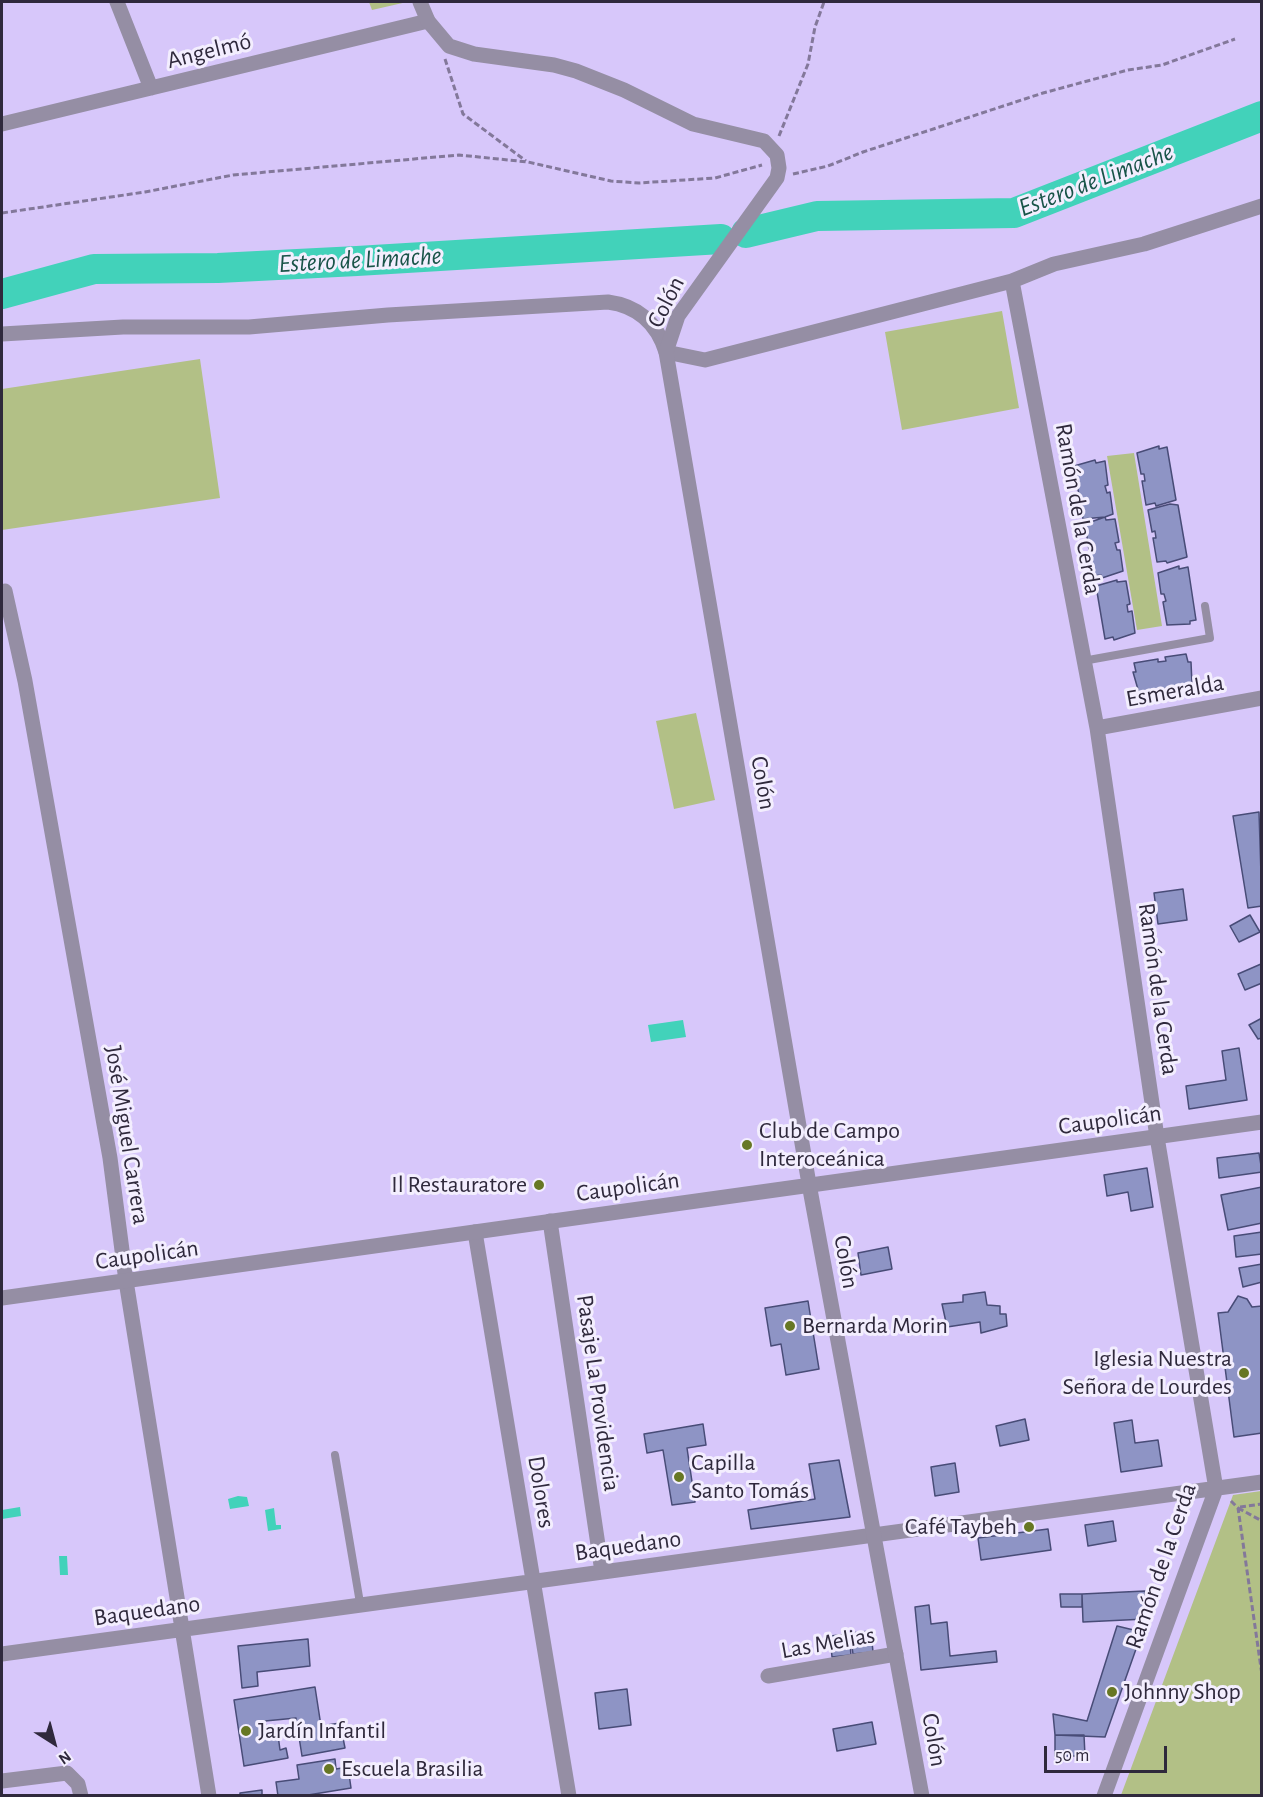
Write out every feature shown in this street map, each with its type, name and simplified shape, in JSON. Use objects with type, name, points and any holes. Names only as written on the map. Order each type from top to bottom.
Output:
[{"type":"street","points":[[117,2],[151,88]]},
{"type":"street","points":[[420,2],[428,21],[449,46],[474,54],[554,65],[576,71],[624,90],[693,124],[758,138],[776,156]]},
{"type":"street","name":"Angelmó","points":[[2,124],[428,21]]},
{"type":"street","name":"Colón","points":[[776,156],[777,178],[678,316],[666,352],[809,1184],[922,1796]]},
{"type":"street","points":[[2,334],[123,327],[249,327],[388,315],[608,302],[640,313],[657,330],[666,352],[705,360],[1012,281],[1054,264],[1144,244],[1262,206]]},
{"type":"street","name":"Ramón de la Cerda","points":[[1012,281],[1097,728],[1157,1137],[1216,1489],[1104,1796]]},
{"type":"street","name":"José Miguel Carrera","points":[[5,591],[25,681],[110,1158],[126,1281],[209,1796]]},
{"type":"street","name":"Esmeralda","points":[[1097,728],[1262,698]]},
{"type":"street","name":"Caupolicán","points":[[2,1298],[1262,1122]]},
{"type":"street","name":"Pasaje La Providencia","points":[[550,1221],[602,1572]]},
{"type":"street","name":"Dolores","points":[[475,1232],[569,1796]]},
{"type":"street","name":"Baquedano","points":[[2,1654],[360,1603],[1262,1482]]},
{"type":"street","name":"Las Melias","points":[[768,1676],[896,1654]]},
{"type":"street","points":[[2,1781],[67,1773],[78,1784],[81,1796]]},
{"type":"lane","points":[[1083,661],[1210,638],[1205,606]]},
{"type":"lane","points":[[335,1455],[360,1603]]},
{"type":"path","points":[[2,213],[145,192],[233,175],[459,155],[528,162],[610,181],[639,183],[715,178],[776,156],[808,64],[815,27],[824,2]]},
{"type":"path","points":[[777,178],[828,166],[862,152],[1043,93],[1128,70],[1162,65],[1235,39]]},
{"type":"path","points":[[449,46],[444,62],[463,114],[528,162]]},
{"type":"path","points":[[1216,1489],[1238,1508],[1262,1521]]},
{"type":"path","points":[[1238,1508],[1262,1504]]},
{"type":"path","points":[[1238,1508],[1262,1675]]},
{"type":"shaded area","points":[[369,2],[407,2],[372,10]]},
{"type":"shaded area","points":[[1002,311],[1019,408],[902,430],[885,332]]},
{"type":"shaded area","points":[[200,359],[220,498],[2,530],[2,389]]},
{"type":"shaded area","points":[[1134,453],[1162,626],[1137,630],[1107,456]]},
{"type":"shaded area","points":[[696,713],[715,800],[674,809],[656,721]]},
{"type":"shaded area","points":[[683,1020],[686,1037],[651,1042],[648,1025]]},
{"type":"shaded area","points":[[1261,1491],[1261,1795],[1121,1795],[1233,1495]]},
{"type":"shaded area","points":[[238,1496],[247,1497],[249,1506],[230,1509],[228,1499]]},
{"type":"shaded area","points":[[20,1507],[21,1516],[2,1519],[2,1510]]},
{"type":"shaded area","points":[[274,1508],[276,1525],[281,1525],[281,1529],[268,1531],[265,1510]]},
{"type":"shaded area","points":[[59,1556],[67,1556],[68,1575],[60,1575]]},
{"type":"building","points":[[1159,446],[1159,449],[1167,447],[1176,500],[1156,506],[1155,503],[1146,505],[1142,481],[1145,481],[1144,474],[1141,474],[1137,453]]},
{"type":"building","points":[[1095,460],[1096,463],[1105,461],[1108,485],[1105,486],[1107,493],[1110,492],[1113,514],[1083,519],[1074,466]]},
{"type":"building","points":[[1170,504],[1178,505],[1187,557],[1167,563],[1166,561],[1157,562],[1153,538],[1156,538],[1155,531],[1152,532],[1148,510]]},
{"type":"building","points":[[1105,517],[1106,520],[1115,519],[1119,542],[1115,543],[1117,550],[1120,550],[1123,571],[1102,578],[1101,575],[1093,576],[1085,524]]},
{"type":"building","points":[[1179,566],[1179,569],[1188,567],[1196,620],[1190,621],[1190,624],[1167,625],[1163,602],[1166,601],[1164,594],[1161,594],[1158,573]]},
{"type":"building","points":[[1117,580],[1117,582],[1126,581],[1130,604],[1127,605],[1128,612],[1132,611],[1135,633],[1114,640],[1113,637],[1105,639],[1096,586]]},
{"type":"building","points":[[1186,654],[1188,662],[1191,662],[1192,684],[1139,693],[1133,672],[1136,672],[1134,663],[1158,659],[1158,662],[1166,661],[1165,657]]},
{"type":"building","points":[[1259,812],[1262,906],[1248,908],[1233,816]]},
{"type":"building","points":[[1183,889],[1187,920],[1158,924],[1154,893]]},
{"type":"building","points":[[1250,915],[1260,932],[1239,942],[1230,926]]},
{"type":"building","points":[[1261,964],[1262,983],[1245,990],[1238,974]]},
{"type":"building","points":[[1262,1018],[1262,1038],[1258,1039],[1249,1025]]},
{"type":"building","points":[[1239,1048],[1247,1100],[1189,1109],[1186,1086],[1226,1080],[1222,1051]]},
{"type":"building","points":[[1259,1153],[1262,1172],[1219,1178],[1217,1158]]},
{"type":"building","points":[[1147,1168],[1153,1207],[1131,1211],[1128,1192],[1107,1196],[1104,1175]]},
{"type":"building","points":[[1262,1187],[1262,1223],[1228,1230],[1221,1195]]},
{"type":"building","points":[[1262,1232],[1262,1254],[1236,1257],[1234,1236]]},
{"type":"building","points":[[888,1247],[892,1269],[861,1275],[858,1253]]},
{"type":"building","points":[[1262,1264],[1262,1282],[1243,1287],[1239,1268]]},
{"type":"building","points":[[985,1292],[987,1305],[1000,1306],[1000,1314],[1006,1314],[1007,1326],[981,1333],[980,1322],[947,1327],[942,1304],[963,1302],[963,1295]]},
{"type":"building","name":"Iglesia Nuestra Señora de Lourdes","points":[[1238,1296],[1247,1299],[1252,1307],[1262,1306],[1262,1433],[1234,1437],[1218,1313],[1228,1312]]},
{"type":"building","name":"Bernarda Morin","points":[[808,1301],[819,1369],[786,1375],[781,1344],[771,1346],[765,1308]]},
{"type":"building","points":[[1025,1419],[1029,1440],[1000,1446],[996,1426]]},
{"type":"building","points":[[1132,1420],[1135,1443],[1158,1440],[1162,1466],[1121,1472],[1114,1423]]},
{"type":"building","name":"Capilla Santo Tomás","points":[[703,1424],[706,1445],[687,1448],[695,1502],[672,1505],[663,1450],[647,1453],[644,1434]]},
{"type":"building","points":[[839,1460],[850,1517],[751,1529],[748,1510],[815,1499],[809,1464]]},
{"type":"building","points":[[955,1463],[959,1492],[935,1496],[931,1467]]},
{"type":"building","points":[[1113,1521],[1116,1541],[1088,1546],[1085,1525]]},
{"type":"building","points":[[1048,1529],[1051,1550],[981,1560],[978,1538]]},
{"type":"building","points":[[1145,1591],[1146,1619],[1083,1622],[1082,1594]]},
{"type":"building","points":[[1060,1594],[1082,1594],[1082,1607],[1061,1607]]},
{"type":"building","points":[[929,1605],[931,1624],[947,1622],[950,1656],[996,1651],[997,1662],[921,1670],[915,1607]]},
{"type":"building","points":[[1117,1626],[1142,1632],[1105,1737],[1055,1735],[1053,1714],[1087,1721]]},
{"type":"building","points":[[871,1631],[873,1652],[853,1654],[850,1633]]},
{"type":"building","points":[[849,1634],[851,1655],[832,1657],[830,1636]]},
{"type":"building","points":[[308,1639],[310,1666],[257,1672],[258,1686],[242,1688],[238,1646]]},
{"type":"building","points":[[315,1687],[321,1726],[340,1723],[345,1748],[302,1756],[296,1718],[265,1721],[267,1738],[278,1735],[280,1750],[286,1748],[288,1758],[244,1766],[234,1700]]},
{"type":"building","points":[[627,1689],[631,1725],[599,1729],[595,1693]]},
{"type":"building","points":[[872,1722],[876,1744],[837,1751],[833,1729]]},
{"type":"building","points":[[1055,1735],[1084,1735],[1085,1756],[1055,1756]]},
{"type":"building","points":[[335,1759],[336,1769],[348,1767],[351,1788],[302,1796],[278,1796],[276,1782],[299,1779],[297,1765]]},
{"type":"building","points":[[262,1790],[262,1796],[240,1796],[240,1793]]},
{"type":"waterway","name":"Estero de Limache","points":[[746,233],[817,216],[1014,213],[1262,116]]},
{"type":"waterway","name":"Estero de Limache","points":[[2,294],[94,269],[218,268],[721,239]]},
{"type":"place","name":"Club de Campo Interoceánica","points":[[747,1145]]},
{"type":"place","name":"Il Restauratore","points":[[539,1185]]},
{"type":"place","name":"Bernarda Morin","points":[[790,1326]]},
{"type":"place","name":"Iglesia Nuestra Señora de Lourdes","points":[[1244,1373]]},
{"type":"place","name":"Capilla Santo Tomás","points":[[679,1477]]},
{"type":"place","name":"Café Taybeh","points":[[1029,1527]]},
{"type":"place","name":"Johnny Shop","points":[[1112,1692]]},
{"type":"place","name":"Jardín Infantil","points":[[246,1731]]},
{"type":"place","name":"Escuela Brasilia","points":[[329,1769]]}]
